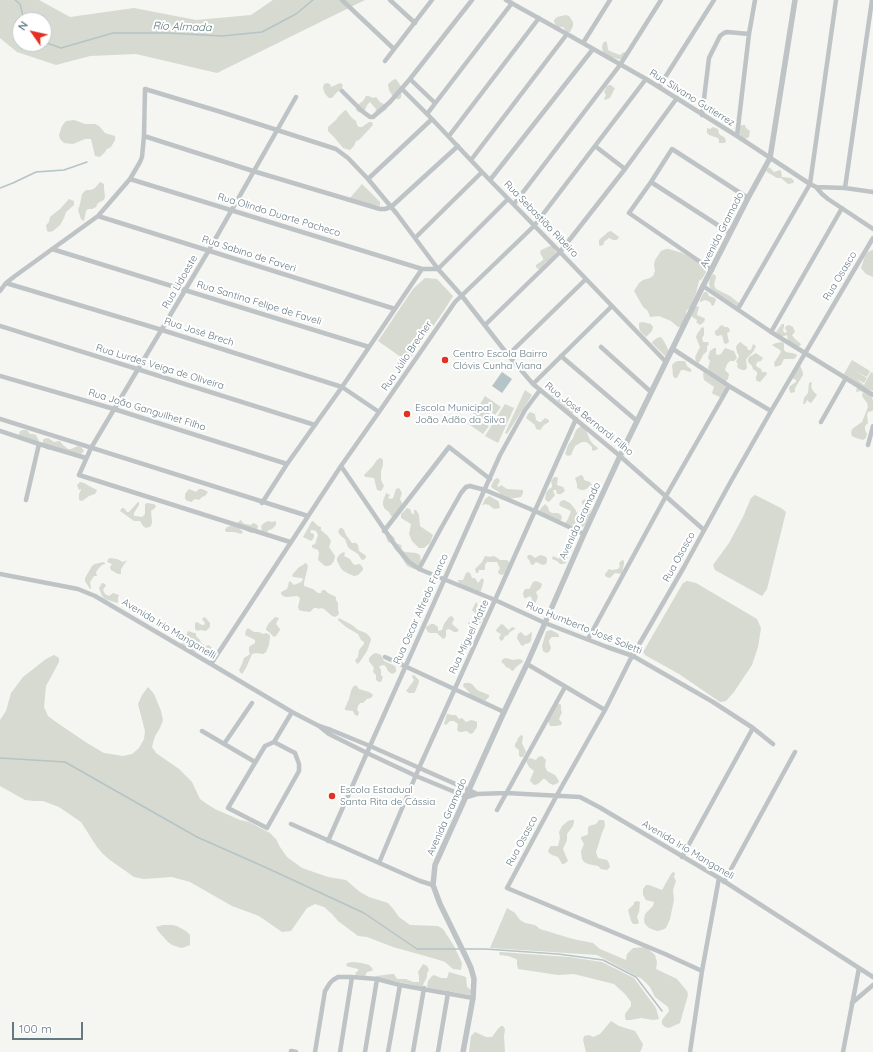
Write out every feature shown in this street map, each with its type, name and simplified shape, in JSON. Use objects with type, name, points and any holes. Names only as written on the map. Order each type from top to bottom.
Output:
[{"type":"street","points":[[342,0],[394,49]]},
{"type":"street","points":[[390,0],[415,23]]},
{"type":"street","points":[[385,61],[432,0]]},
{"type":"street","points":[[342,91],[362,111],[370,117],[373,117],[402,89],[472,0]]},
{"type":"street","name":"Rua Silvano Gutierrez","points":[[506,0],[646,79],[810,184],[816,187],[845,188],[873,192]]},
{"type":"street","points":[[583,43],[610,0]]},
{"type":"street","points":[[514,204],[620,65],[662,0]]},
{"type":"street","points":[[659,87],[714,0]]},
{"type":"street","points":[[736,136],[754,0]]},
{"type":"street","name":"Avenida Gramado","points":[[463,1052],[473,998],[474,979],[471,968],[440,904],[433,885],[436,865],[620,456],[703,286],[770,158],[795,0]]},
{"type":"street","points":[[738,309],[810,184],[836,0]]},
{"type":"street","points":[[845,188],[872,0]]},
{"type":"street","points":[[427,114],[512,3]]},
{"type":"street","points":[[449,136],[539,18]]},
{"type":"street","points":[[702,114],[709,58],[720,36],[727,32],[749,34]]},
{"type":"street","points":[[471,160],[567,34]]},
{"type":"street","points":[[490,180],[593,49]]},
{"type":"street","points":[[410,79],[435,103]]},
{"type":"street","name":"Rua Júlio Brecher","points":[[210,664],[340,466],[455,302],[534,226],[646,79]]},
{"type":"street","name":"Rua José Bernardi Filho","points":[[144,136],[145,89],[336,149],[348,158],[368,179],[438,269],[462,296],[508,355],[533,384],[620,456],[704,530]]},
{"type":"street","name":"Rua Sebastião Ribeiro","points":[[402,89],[666,362]]},
{"type":"street","name":"Rua Lidoeste","points":[[290,542],[79,475],[91,448],[162,330],[296,97]]},
{"type":"street","points":[[485,325],[560,252],[625,169],[676,98]]},
{"type":"street","points":[[368,179],[432,119]]},
{"type":"street","points":[[0,291],[6,283],[98,216],[130,179],[140,162],[144,136],[253,171],[380,209],[391,207],[458,146]]},
{"type":"street","points":[[595,146],[625,169]]},
{"type":"street","points":[[712,270],[629,213],[651,182],[672,148],[748,198]]},
{"type":"street","points":[[415,238],[482,172]]},
{"type":"street","name":"Rua Olindo Duarte Pacheco","points":[[130,179],[422,269],[438,269]]},
{"type":"street","points":[[651,182],[730,233]]},
{"type":"street","points":[[816,187],[822,194],[873,229]]},
{"type":"street","points":[[438,269],[508,199]]},
{"type":"street","points":[[771,332],[842,208]]},
{"type":"street","name":"Rua Sabino de Faveri","points":[[98,216],[395,309]]},
{"type":"street","name":"Rua Osasco","points":[[702,971],[507,888],[633,656],[771,411],[873,238]]},
{"type":"street","name":"Rua Santina Felipe de Faveli","points":[[52,249],[369,347]]},
{"type":"street","points":[[262,502],[422,269]]},
{"type":"street","points":[[508,355],[586,279]]},
{"type":"street","name":"Rua José Brech","points":[[6,283],[162,330],[342,387],[379,412]]},
{"type":"street","points":[[703,286],[771,332],[873,395]]},
{"type":"street","points":[[533,384],[612,306]]},
{"type":"street","name":"Rua Lurdes Veiga de Oliveira","points":[[0,326],[315,425]]},
{"type":"street","points":[[601,347],[651,392]]},
{"type":"street","points":[[673,349],[729,386],[771,411]]},
{"type":"street","points":[[561,356],[637,421]]},
{"type":"street","name":"Rua João Ganguilhet Filho","points":[[0,376],[114,409],[287,464]]},
{"type":"street","points":[[821,422],[846,378]]},
{"type":"street","points":[[588,639],[666,496],[729,386]]},
{"type":"street","name":"Rua Oscar Alfredo Franco","points":[[328,840],[500,455],[525,410],[540,390]]},
{"type":"street","points":[[0,419],[308,516]]},
{"type":"street","name":"Rua Miguel Matte","points":[[379,863],[454,689],[576,419]]},
{"type":"street","points":[[868,445],[873,426]]},
{"type":"street","points":[[0,432],[86,458]]},
{"type":"street","points":[[26,500],[39,444]]},
{"type":"street","points":[[384,531],[449,448],[490,479]]},
{"type":"street","name":"Rua Humberto José Soletti","points":[[340,466],[397,548],[409,562],[419,569],[495,600],[544,623],[633,656],[713,702],[753,728],[773,744]]},
{"type":"street","points":[[419,569],[461,493],[466,487],[470,486],[485,490],[535,511],[584,534]]},
{"type":"street","name":"Avenida Irio Manganelli","points":[[0,574],[78,589],[95,596],[292,712],[319,726],[370,746],[469,790]]},
{"type":"street","points":[[385,657],[504,712]]},
{"type":"street","points":[[527,664],[605,710]]},
{"type":"street","points":[[497,810],[565,687]]},
{"type":"street","points":[[224,744],[252,703]]},
{"type":"street","points":[[274,742],[295,753],[299,764],[298,771],[267,828],[228,808],[265,746],[274,742],[292,712]]},
{"type":"street","name":"Avenida Irio Manganelli","points":[[319,726],[329,734],[367,753],[466,797]]},
{"type":"street","points":[[682,857],[753,728]]},
{"type":"street","points":[[202,731],[255,762]]},
{"type":"street","points":[[724,882],[795,752]]},
{"type":"street","name":"Avenida Irio Manganeli","points":[[469,790],[477,794]]},
{"type":"street","name":"Avenida Irio Manganeli","points":[[466,797],[477,794],[557,795],[580,797],[600,807],[719,878],[873,977]]},
{"type":"street","points":[[291,824],[420,881],[433,885]]},
{"type":"street","points":[[690,1052],[702,971],[719,878]]},
{"type":"street","points":[[843,1052],[859,968]]},
{"type":"street","points":[[315,1052],[325,991],[330,983],[338,977],[377,979],[473,998]]},
{"type":"street","points":[[340,1052],[352,977]]},
{"type":"street","points":[[365,1052],[377,979]]},
{"type":"street","points":[[388,1052],[400,984]]},
{"type":"street","points":[[852,1002],[873,985]]},
{"type":"street","points":[[413,1052],[424,988]]},
{"type":"street","points":[[438,1052],[448,993]]},
{"type":"shaded area","points":[[0,0],[39,0],[70,17],[134,8],[196,20],[251,15],[273,0],[365,0],[217,73],[136,54],[90,56],[56,65],[17,52],[52,52],[52,12],[12,12],[12,48],[0,38]]},
{"type":"shaded area","points":[[566,15],[569,16],[573,22],[570,32],[567,32],[563,27],[557,27],[554,22],[557,17]]},
{"type":"shaded area","points":[[606,41],[608,50],[620,55],[626,52],[622,60],[607,56],[603,53],[603,43]]},
{"type":"shaded area","points":[[396,79],[402,88],[400,99],[393,97],[389,90],[388,84]]},
{"type":"shaded area","points":[[340,83],[343,86],[332,98],[329,98],[325,94],[323,88],[324,84],[330,84],[331,87]]},
{"type":"shaded area","points":[[609,85],[615,88],[610,98],[605,100],[606,95],[604,92]]},
{"type":"shaded area","points":[[366,96],[373,98],[376,97],[380,102],[387,106],[387,109],[377,115],[375,113],[376,109],[370,102],[364,112],[358,112],[356,110],[356,106],[363,101]]},
{"type":"shaded area","points":[[346,110],[356,121],[359,127],[362,127],[369,122],[372,122],[373,125],[359,140],[356,141],[350,150],[343,148],[328,131],[328,127]]},
{"type":"shaded area","points":[[74,120],[85,124],[95,124],[105,133],[115,136],[115,140],[111,147],[107,149],[100,157],[95,156],[91,139],[85,139],[73,144],[64,143],[60,139],[59,135],[62,126],[66,121]]},
{"type":"shaded area","points":[[745,125],[750,131],[749,137],[745,139],[742,138],[739,133],[740,126]]},
{"type":"shaded area","points":[[713,127],[718,129],[719,134],[725,138],[726,142],[719,143],[718,138],[707,133],[707,128],[710,129]]},
{"type":"shaded area","points":[[769,167],[774,172],[780,170],[782,177],[791,178],[794,181],[793,183],[788,184],[781,178],[777,178],[767,172],[766,170]]},
{"type":"shaded area","points":[[100,182],[104,184],[104,200],[98,203],[96,207],[86,211],[84,221],[81,219],[78,210],[82,194],[86,190],[95,188]]},
{"type":"shaded area","points":[[362,184],[380,202],[380,206],[350,198]]},
{"type":"shaded area","points":[[69,199],[74,201],[74,205],[66,212],[60,225],[53,231],[47,231],[46,225],[49,222],[50,217]]},
{"type":"shaded area","points":[[611,231],[619,237],[618,239],[613,240],[609,238],[604,242],[604,244],[601,246],[599,245],[599,240]]},
{"type":"shaded area","points":[[553,246],[556,253],[549,262],[546,262],[538,269],[536,265],[543,260],[540,253],[541,250]]},
{"type":"shaded area","points":[[666,249],[682,253],[692,258],[699,263],[706,272],[699,281],[690,307],[686,311],[683,326],[678,327],[671,321],[659,316],[650,317],[634,291],[639,283],[653,276],[655,271],[655,260],[661,251]]},
{"type":"shaded area","points":[[872,250],[873,277],[866,274],[861,268],[865,256]]},
{"type":"shaded area","points":[[713,274],[716,277],[714,285],[716,289],[730,296],[740,304],[737,307],[711,289],[709,285],[710,278]]},
{"type":"shaded area","points":[[425,278],[437,279],[453,296],[408,362],[378,341],[413,289]]},
{"type":"shaded area","points":[[704,292],[707,292],[709,296],[715,298],[716,300],[714,305],[712,306],[710,302],[705,300],[700,302]]},
{"type":"shaded area","points":[[695,307],[699,307],[697,315],[705,319],[700,325],[696,322],[697,320],[691,316]]},
{"type":"shaded area","points":[[642,322],[651,324],[653,327],[652,331],[646,337],[640,331],[639,323]]},
{"type":"shaded area","points":[[782,324],[784,324],[783,331],[785,333],[787,332],[785,328],[786,326],[789,325],[793,327],[795,332],[792,335],[801,344],[800,346],[788,341],[787,335],[781,337],[776,332]]},
{"type":"shaded area","points":[[723,325],[724,327],[728,327],[730,330],[727,333],[729,342],[726,344],[724,343],[722,335],[717,336],[715,334],[715,331]]},
{"type":"shaded area","points":[[702,327],[704,328],[704,335],[702,338],[703,342],[708,342],[709,344],[707,346],[707,351],[698,363],[695,357],[700,347],[696,337]]},
{"type":"shaded area","points":[[661,337],[669,351],[666,357],[652,343],[657,338]]},
{"type":"shaded area","points":[[740,342],[747,347],[748,350],[751,350],[753,344],[756,346],[746,360],[747,368],[745,370],[738,368],[738,364],[736,362],[739,356],[736,347]]},
{"type":"shaded area","points":[[783,342],[784,350],[786,352],[796,354],[797,356],[794,359],[784,359],[781,365],[775,367],[774,363],[781,352],[772,345]]},
{"type":"shaded area","points":[[716,348],[716,354],[718,355],[721,354],[725,348],[734,351],[737,358],[727,364],[725,370],[729,374],[728,379],[725,382],[710,372],[708,368],[710,351]]},
{"type":"shaded area","points":[[756,353],[763,358],[761,361],[757,362],[756,366],[761,369],[762,372],[766,372],[767,374],[760,382],[756,380],[757,372],[748,362],[749,357]]},
{"type":"shaded area","points":[[852,360],[870,371],[867,377],[854,370],[867,378],[864,383],[857,379],[864,385],[871,372],[873,373],[873,391],[867,389],[873,400],[873,410],[868,412],[867,415],[868,423],[865,426],[865,430],[867,434],[866,438],[863,440],[852,436],[851,433],[852,429],[862,422],[868,407],[867,403],[862,396],[863,392],[856,392],[857,388],[855,385],[843,375]]},
{"type":"shaded area","points":[[678,361],[685,361],[687,366],[692,370],[690,372],[681,370],[677,378],[675,378],[673,376],[672,365]]},
{"type":"shaded area","points":[[800,365],[803,375],[795,388],[795,392],[791,393],[789,388],[796,382],[796,380],[792,378]]},
{"type":"shaded area","points":[[502,372],[512,379],[502,393],[492,386]]},
{"type":"shaded area","points":[[704,372],[726,387],[727,391],[722,398],[712,393],[714,387],[704,380]]},
{"type":"shaded area","points":[[811,382],[811,387],[817,395],[812,402],[810,403],[807,400],[805,404],[803,404],[804,398],[808,393],[809,383]]},
{"type":"shaded area","points":[[525,390],[532,395],[507,434],[505,433]]},
{"type":"shaded area","points":[[556,391],[557,395],[568,405],[576,409],[572,414],[550,394]]},
{"type":"shaded area","points":[[485,396],[501,407],[495,415],[480,404]]},
{"type":"shaded area","points":[[505,404],[514,408],[498,443],[485,436]]},
{"type":"shaded area","points":[[479,406],[495,417],[489,424],[473,414]]},
{"type":"shaded area","points":[[530,412],[535,414],[536,420],[539,422],[545,418],[549,420],[549,422],[540,430],[536,429],[535,425],[526,418]]},
{"type":"shaded area","points":[[473,415],[489,426],[483,434],[467,423]]},
{"type":"shaded area","points":[[581,426],[585,428],[590,440],[598,449],[593,451],[589,444],[582,442],[575,446],[571,455],[568,456],[565,454],[568,445],[576,430]]},
{"type":"shaded area","points":[[27,430],[30,434],[36,435],[39,441],[20,437],[20,431]]},
{"type":"shaded area","points":[[48,438],[54,442],[60,441],[68,449],[78,446],[84,451],[81,454],[46,449],[43,444],[43,440]]},
{"type":"shaded area","points":[[380,458],[383,460],[381,480],[384,486],[381,491],[377,490],[374,478],[365,477],[364,475]]},
{"type":"shaded area","points":[[581,475],[583,476],[584,480],[590,482],[592,485],[584,490],[577,488],[575,478]]},
{"type":"shaded area","points":[[554,477],[558,478],[557,485],[563,487],[565,491],[561,494],[557,494],[556,490],[554,490],[555,495],[548,502],[545,499],[546,493],[552,487],[551,481]]},
{"type":"shaded area","points":[[497,478],[500,481],[497,486],[499,487],[501,485],[507,489],[523,490],[521,497],[509,499],[492,488],[491,486],[494,480]]},
{"type":"shaded area","points":[[80,482],[97,490],[95,494],[82,501],[79,500],[81,489],[79,490],[77,485]]},
{"type":"shaded area","points":[[399,488],[402,493],[400,499],[403,505],[394,517],[391,516],[385,509],[383,501],[386,493],[390,495],[388,498],[391,499],[393,498],[396,489]]},
{"type":"shaded area","points":[[189,489],[196,492],[199,489],[202,489],[208,492],[199,500],[196,499],[192,502],[186,500],[185,498],[185,494]]},
{"type":"shaded area","points":[[755,495],[786,512],[767,589],[762,596],[715,570],[713,565],[729,543],[751,498]]},
{"type":"shaded area","points":[[489,496],[498,501],[500,508],[494,509],[485,504],[482,506],[485,499]]},
{"type":"shaded area","points":[[585,499],[590,500],[592,503],[590,515],[585,525],[580,529],[567,525],[565,523],[571,511],[560,506],[559,504],[561,501],[564,500],[570,503],[579,515],[585,506],[582,504],[582,501]]},
{"type":"shaded area","points":[[138,502],[139,505],[134,513],[134,516],[142,517],[145,514],[145,504],[147,503],[154,504],[156,506],[151,511],[152,522],[151,526],[149,527],[146,528],[140,521],[134,521],[120,511],[124,508],[127,512],[129,512]]},
{"type":"shaded area","points":[[545,504],[549,511],[561,515],[562,518],[560,521],[539,511]]},
{"type":"shaded area","points":[[407,508],[410,509],[412,514],[414,514],[414,510],[416,510],[419,515],[420,526],[433,535],[430,543],[424,548],[419,548],[412,541],[409,534],[411,524],[401,518],[401,514]]},
{"type":"shaded area","points":[[241,520],[245,524],[256,524],[258,526],[257,530],[251,533],[238,527],[243,532],[241,534],[226,532],[225,530],[227,527]]},
{"type":"shaded area","points":[[268,521],[275,521],[276,525],[267,532],[262,531],[261,526]]},
{"type":"shaded area","points":[[312,521],[321,527],[321,530],[331,541],[329,547],[335,556],[331,565],[325,566],[318,560],[318,550],[312,547],[312,545],[315,544],[318,535],[316,531],[310,531],[314,534],[311,541],[303,537]]},
{"type":"shaded area","points":[[340,528],[344,530],[352,543],[356,543],[358,545],[359,551],[366,557],[365,559],[362,560],[358,554],[348,547],[345,539],[338,532]]},
{"type":"shaded area","points":[[390,534],[395,539],[394,541],[396,543],[401,545],[402,550],[420,555],[421,562],[416,569],[407,566],[393,544],[388,542],[386,537]]},
{"type":"shaded area","points":[[344,552],[344,556],[350,559],[353,564],[360,564],[363,568],[358,575],[354,576],[342,570],[337,558]]},
{"type":"shaded area","points":[[565,553],[568,556],[566,563],[560,564],[552,559],[553,556],[559,559],[560,555]]},
{"type":"shaded area","points":[[528,555],[535,558],[540,555],[544,556],[547,558],[546,564],[543,565],[536,562],[532,565],[527,558]]},
{"type":"shaded area","points":[[485,556],[493,556],[500,560],[507,560],[509,562],[509,566],[504,574],[499,574],[498,572],[500,568],[497,562],[487,562],[484,570],[479,570],[478,573],[476,573],[475,569],[482,562]]},
{"type":"shaded area","points":[[109,558],[117,559],[123,562],[127,560],[121,569],[121,574],[111,570],[110,567],[112,564],[107,562]]},
{"type":"shaded area","points":[[622,560],[624,563],[622,574],[615,573],[609,578],[605,576],[609,569],[618,569],[620,566],[619,563]]},
{"type":"shaded area","points":[[103,562],[105,564],[99,568],[96,572],[97,576],[94,576],[90,582],[90,589],[85,581],[85,578],[92,566]]},
{"type":"shaded area","points":[[305,563],[308,566],[304,586],[313,589],[318,593],[325,590],[336,597],[339,613],[335,617],[321,608],[314,608],[310,612],[299,610],[299,597],[286,597],[281,594],[281,592],[287,589],[290,581],[294,585],[303,580],[302,578],[293,577],[292,575]]},
{"type":"shaded area","points":[[468,572],[478,583],[482,578],[484,580],[480,592],[460,584],[458,581],[463,580]]},
{"type":"shaded area","points":[[536,581],[542,585],[536,592],[538,597],[535,604],[532,603],[530,596],[524,598],[523,593],[525,589],[529,589],[533,582]]},
{"type":"shaded area","points":[[687,581],[696,583],[757,619],[761,628],[758,647],[752,665],[734,692],[726,701],[720,702],[679,674],[645,655],[643,652],[683,583]]},
{"type":"shaded area","points":[[102,583],[106,585],[103,590],[105,594],[109,596],[113,593],[119,595],[117,603],[105,599],[102,596],[99,588]]},
{"type":"shaded area","points":[[476,602],[478,605],[476,610],[484,617],[484,619],[474,630],[471,629],[468,624],[475,616],[475,613],[472,610]]},
{"type":"shaded area","points":[[452,616],[454,619],[452,624],[459,630],[454,632],[449,629],[446,630],[446,636],[444,639],[437,633],[430,633],[426,629],[426,627],[434,624],[438,627],[438,631],[442,630],[449,617]]},
{"type":"shaded area","points":[[205,617],[210,623],[210,627],[206,631],[197,631],[195,629],[195,623],[197,622],[204,625],[205,623],[202,619]]},
{"type":"shaded area","points":[[275,617],[279,618],[276,624],[280,630],[276,636],[273,637],[266,630],[266,628]]},
{"type":"shaded area","points":[[339,618],[358,630],[366,633],[370,637],[371,640],[367,651],[357,664],[355,660],[358,657],[359,650],[364,642],[358,634],[339,621]]},
{"type":"shaded area","points":[[501,624],[509,630],[512,627],[515,629],[501,641],[499,638],[501,634],[496,630]]},
{"type":"shaded area","points":[[248,628],[254,632],[263,634],[266,633],[270,635],[269,645],[266,652],[263,654],[252,654],[242,674],[239,670],[244,658],[250,654],[249,647],[255,643],[255,640],[245,635]]},
{"type":"shaded area","points":[[551,630],[557,633],[559,637],[552,637],[549,640],[551,648],[549,652],[546,653],[543,651],[542,646],[546,632]]},
{"type":"shaded area","points":[[188,631],[196,633],[196,636],[201,643],[206,646],[209,645],[212,648],[214,652],[211,657],[207,657],[203,652],[195,652],[181,644],[182,641],[185,640]]},
{"type":"shaded area","points":[[521,632],[525,636],[531,632],[532,633],[531,641],[523,646],[517,638],[518,634]]},
{"type":"shaded area","points":[[376,653],[381,655],[384,661],[395,666],[396,669],[396,672],[392,674],[384,665],[380,666],[381,675],[383,677],[381,682],[376,680],[376,675],[373,672],[374,668],[369,661],[369,658]]},
{"type":"shaded area","points":[[54,655],[59,658],[59,662],[46,686],[44,707],[48,716],[104,753],[123,756],[132,754],[139,748],[144,739],[145,731],[138,704],[148,687],[154,694],[163,720],[155,736],[152,747],[156,753],[179,769],[192,782],[200,799],[215,809],[240,820],[249,822],[270,833],[276,839],[287,857],[302,868],[328,877],[346,880],[360,892],[369,897],[388,903],[399,917],[410,925],[438,926],[443,929],[454,946],[462,963],[461,970],[453,969],[445,962],[436,959],[393,947],[367,937],[358,936],[338,921],[324,907],[315,904],[307,908],[291,931],[282,932],[259,916],[232,906],[190,882],[172,877],[144,879],[134,877],[103,854],[81,822],[59,807],[43,801],[25,800],[0,786],[0,720],[6,711],[11,693],[23,677],[46,659]]},
{"type":"shaded area","points":[[506,658],[513,660],[519,659],[523,662],[513,671],[501,662]]},
{"type":"shaded area","points":[[413,675],[419,680],[419,682],[415,692],[409,693],[406,691],[414,680],[412,677]]},
{"type":"shaded area","points":[[464,683],[472,684],[477,690],[489,695],[489,697],[485,701],[470,695],[463,686]]},
{"type":"shaded area","points":[[356,685],[359,689],[373,695],[363,703],[360,703],[357,710],[359,712],[358,716],[355,715],[353,711],[345,710],[351,691]]},
{"type":"shaded area","points":[[558,704],[561,705],[562,712],[559,719],[562,723],[561,725],[550,726],[548,721]]},
{"type":"shaded area","points":[[447,714],[456,715],[459,719],[462,718],[466,722],[471,720],[475,721],[477,722],[477,727],[473,733],[470,734],[467,731],[459,732],[457,730],[458,724],[454,721],[450,721],[446,725],[444,724]]},
{"type":"shaded area","points":[[521,735],[523,736],[522,743],[526,752],[523,757],[520,757],[519,750],[515,747],[518,738]]},
{"type":"shaded area","points":[[542,756],[546,760],[545,766],[547,771],[555,775],[559,781],[558,783],[553,785],[545,779],[534,785],[531,782],[530,780],[534,771],[529,767],[526,761],[530,758],[536,760],[538,757]]},
{"type":"shaded area","points":[[574,820],[573,826],[567,834],[567,840],[563,849],[568,861],[562,864],[558,857],[552,855],[548,851],[551,846],[558,846],[560,838],[559,832],[562,826],[568,821]]},
{"type":"shaded area","points":[[599,820],[604,820],[605,826],[596,852],[598,858],[607,860],[609,863],[610,867],[607,870],[588,864],[582,859],[581,851],[584,844],[581,837],[587,835],[589,826],[596,824]]},
{"type":"shaded area","points":[[673,872],[675,873],[674,877],[676,881],[673,890],[674,900],[670,919],[666,928],[657,931],[649,928],[645,924],[645,914],[653,906],[654,902],[646,900],[643,895],[643,889],[646,885],[649,885],[662,890]]},
{"type":"shaded area","points":[[634,902],[640,902],[637,917],[639,923],[633,924],[628,910]]},
{"type":"shaded area","points":[[507,908],[515,913],[520,920],[525,923],[535,925],[540,929],[573,939],[593,943],[600,949],[626,960],[627,954],[633,948],[646,947],[655,955],[657,962],[656,969],[677,979],[687,991],[688,995],[680,1023],[669,1028],[665,1027],[662,1024],[662,1020],[669,1011],[668,1007],[655,997],[650,987],[642,979],[597,955],[490,948]]},
{"type":"shaded area","points":[[163,925],[177,926],[186,931],[190,935],[190,945],[181,948],[172,945],[156,927]]},
{"type":"shaded area","points":[[500,952],[569,957],[602,962],[634,978],[656,1008],[659,1019],[653,1020],[641,1018],[626,1020],[625,1014],[631,1006],[631,1002],[614,984],[574,974],[558,975],[518,969],[516,959],[500,955]]},
{"type":"shaded area","points":[[353,962],[369,965],[373,970],[367,972],[365,976],[356,975],[355,973],[358,969],[346,966],[347,963]]},
{"type":"shaded area","points":[[423,964],[427,966],[429,970],[422,987],[375,977],[394,974],[397,979],[406,979],[413,982],[419,982],[418,972]]},
{"type":"shaded area","points":[[449,972],[466,977],[467,987],[471,990],[470,995],[427,987],[428,981],[432,976],[434,975],[441,978],[447,978]]},
{"type":"shaded area","points":[[611,1021],[619,1026],[635,1031],[643,1044],[640,1052],[586,1052],[583,1040],[584,1036],[589,1035],[593,1037],[600,1034]]},
{"type":"shaded area","points":[[501,1026],[505,1029],[505,1052],[469,1052],[471,1036],[475,1032],[486,1037],[492,1037]]},
{"type":"waterway","name":"Río Almada","points":[[15,0],[20,4],[22,12]]},
{"type":"waterway","name":"Río Almada","points":[[52,45],[61,48],[113,33],[167,33],[222,36],[262,32],[296,14],[313,0]]},
{"type":"waterway","points":[[0,188],[36,172],[64,170],[87,162]]},
{"type":"waterway","points":[[0,758],[65,762],[197,837],[364,913],[417,949],[459,949]]},
{"type":"waterway","points":[[465,949],[558,954],[603,960],[636,977],[662,1011]]},
{"type":"place","name":"Centro Escola Bairro Clóvis Cunha Viana","points":[[445,360]]},
{"type":"place","name":"Escola Municipal João Adão da Silva","points":[[407,414]]},
{"type":"place","name":"Escola Estadual Santa Rita de Cássia","points":[[332,796]]}]
